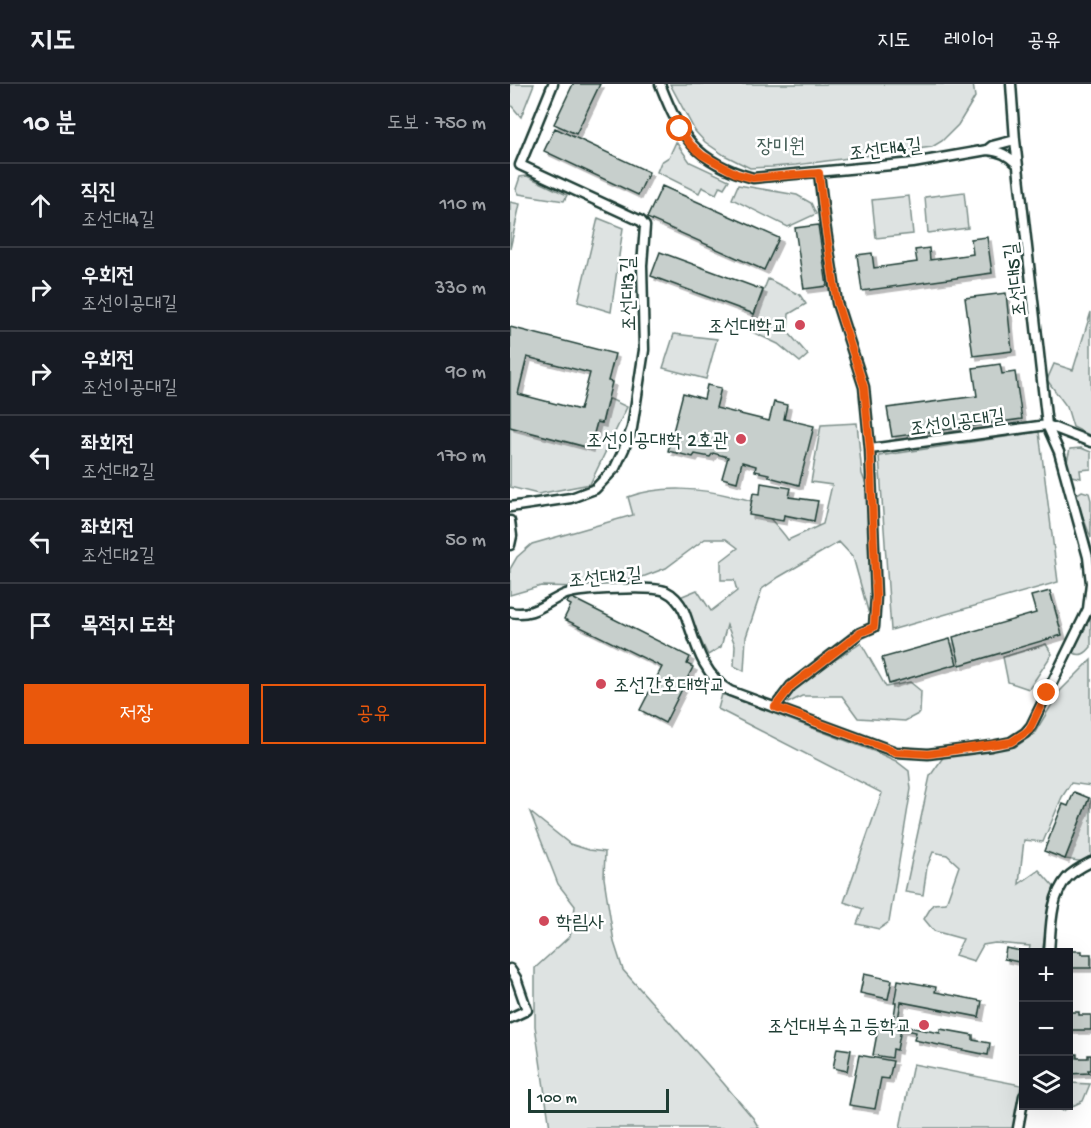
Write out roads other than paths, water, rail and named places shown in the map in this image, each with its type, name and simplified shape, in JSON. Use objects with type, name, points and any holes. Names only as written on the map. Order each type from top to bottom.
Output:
[{"type":"street","name":"조선대3길","points":[[510,507],[580,496],[595,489],[615,468],[632,428],[644,350],[642,265],[645,226],[641,221],[520,165],[553,84]]},
{"type":"street","name":"조선대4길","points":[[660,84],[680,129],[690,144],[702,155],[737,174],[753,178],[913,163],[987,150],[992,146],[1015,140]]},
{"type":"street","name":"조선대5길","points":[[1011,84],[1017,164],[1047,425]]},
{"type":"street","points":[[987,150],[999,151],[1017,164]]},
{"type":"street","points":[[775,707],[791,686],[860,633],[874,627],[876,596],[870,449],[863,384],[836,298],[819,173]]},
{"type":"street","points":[[1047,425],[1091,442]]},
{"type":"street","name":"조선이공대길","points":[[870,449],[1047,425]]},
{"type":"street","name":"조선대2길","points":[[510,612],[524,614],[533,612],[569,593],[642,588],[665,591],[681,604],[707,670],[717,682],[730,691],[896,752],[928,754],[1011,742],[1029,730],[1088,609],[1091,583],[1088,557],[1059,452],[1047,425]]},
{"type":"street","points":[[510,521],[512,536],[510,545]]},
{"type":"street","points":[[1049,948],[1054,906],[1062,885],[1072,874],[1091,862]]},
{"type":"street","points":[[510,969],[519,986],[527,1010],[510,1018]]},
{"type":"street","points":[[1018,1128],[1021,1110]]},
{"type":"place","name":"조선대학교","points":[[800,325]]},
{"type":"place","name":"조선이공대학 2호관","points":[[741,439]]},
{"type":"place","name":"조선간호대학교","points":[[601,684]]},
{"type":"place","name":"학림사","points":[[544,921]]},
{"type":"place","name":"조선대부속고등학교","points":[[924,1025]]},
{"type":"park label","name":"장미원","points":[[781,145]]}]
